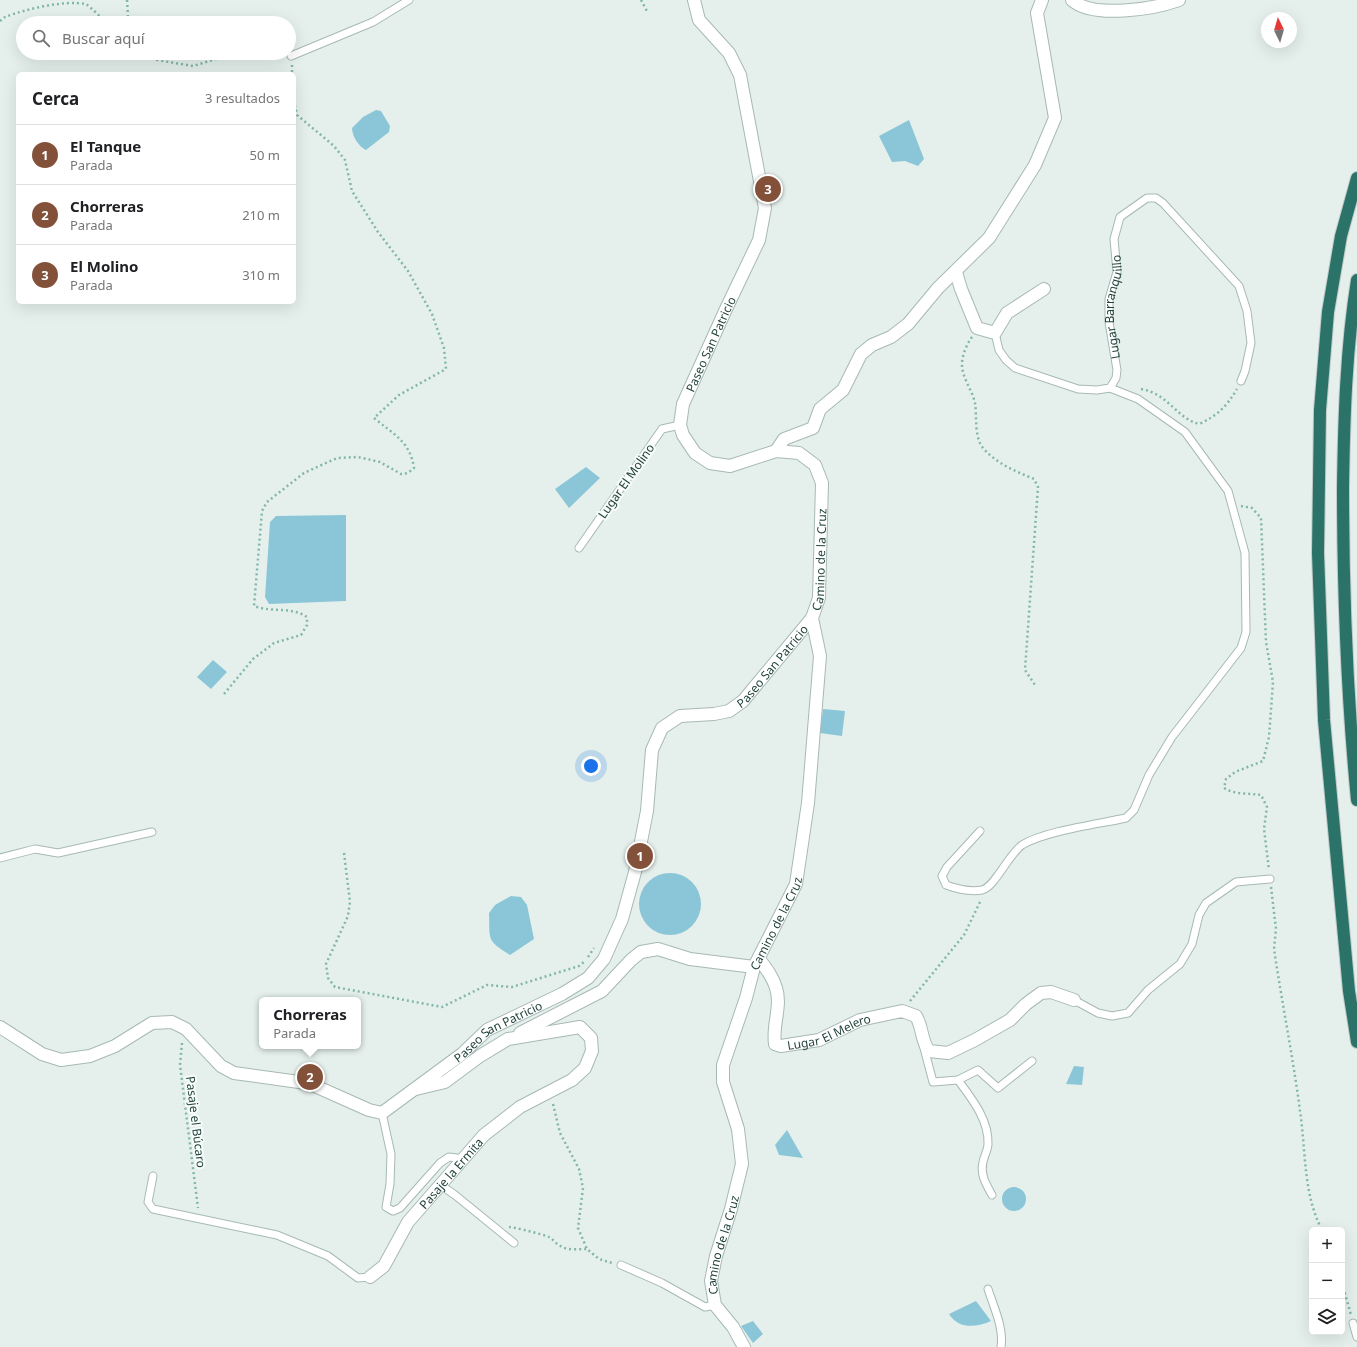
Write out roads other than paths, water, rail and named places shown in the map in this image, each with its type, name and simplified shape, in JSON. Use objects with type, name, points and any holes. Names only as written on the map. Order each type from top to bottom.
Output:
[{"type":"highway","points":[[1357,178],[1340,236],[1328,312],[1320,410],[1318,553],[1324,720],[1349,991],[1357,1042]]},
{"type":"highway","points":[[1357,280],[1351,314],[1344,408],[1343,555],[1349,716],[1357,800]]},
{"type":"street","name":"Paseo San Patricio","points":[[680,425],[683,404],[759,240],[765,208],[740,75],[729,52],[699,20],[694,0]]},
{"type":"street","points":[[680,425],[683,435],[695,453],[710,463],[730,466],[776,451],[784,439],[813,428],[820,409],[843,390],[861,354],[872,346],[891,337],[908,324],[938,288],[956,272],[988,238],[1036,165],[1054,118],[1037,13],[1042,0]]},
{"type":"street","points":[[1074,1],[1094,10],[1130,10],[1176,0]]},
{"type":"street","points":[[956,272],[961,289],[977,328],[995,333],[1007,313],[1044,289]]},
{"type":"street","name":"Camino de la Cruz","points":[[744,1347],[733,1327],[715,1305],[711,1281],[716,1256],[731,1210],[742,1164],[738,1129],[723,1082],[723,1065],[746,998],[756,963],[796,884],[808,803],[820,656],[812,618],[819,598],[822,483],[815,465],[799,453],[776,451]]},
{"type":"street","name":"Paseo San Patricio","points":[[382,1112],[416,1089],[462,1054],[487,1030],[562,994],[588,978],[604,959],[622,919],[635,872],[647,811],[652,750],[662,728],[680,716],[714,714],[729,711],[743,701],[812,618]]},
{"type":"street","points":[[508,1039],[602,991],[631,960],[641,952],[658,949],[690,959],[756,963]]},
{"type":"street","name":"Lugar El Melero","points":[[756,963],[770,974],[777,989],[777,1003],[773,1034],[775,1044],[781,1046],[819,1040],[860,1020],[902,1011],[916,1016],[920,1023],[924,1044]]},
{"type":"street","points":[[924,1044],[929,1052],[948,1053],[975,1040],[1010,1020],[1026,1004],[1041,993],[1051,992],[1074,1000]]},
{"type":"street","points":[[0,1027],[42,1054],[60,1060],[90,1056],[109,1048],[152,1023],[172,1022],[186,1029],[221,1066],[234,1073],[310,1084],[368,1110],[382,1112]]},
{"type":"street","name":"Pasaje la Ermita","points":[[370,1277],[384,1266],[408,1222],[442,1186],[484,1135],[520,1107],[572,1080],[585,1068],[592,1051],[591,1038],[580,1027],[508,1039],[480,1056],[445,1082],[416,1089]]},
{"type":"lane","points":[[296,54],[373,22],[409,0]]},
{"type":"lane","name":"Lugar Barranquillo","points":[[1110,388],[1116,378],[1118,370],[1110,322],[1109,299],[1117,272],[1114,239],[1120,217],[1147,198],[1156,198],[1163,203],[1239,286],[1247,311],[1251,343],[1245,371],[1241,381]]},
{"type":"lane","points":[[980,832],[947,867],[942,876],[946,886],[958,889],[982,890],[990,886],[1008,858],[1022,845],[1041,837],[1126,818],[1134,810],[1149,775],[1172,737],[1241,648],[1246,632],[1246,553],[1233,505],[1228,491],[1185,432],[1138,399],[1110,388],[1097,390],[1078,389],[1015,368],[1006,360],[999,350],[995,333]]},
{"type":"lane","name":"Lugar El Molino","points":[[579,548],[662,429],[680,425]]},
{"type":"lane","points":[[0,858],[35,849],[58,853],[152,832]]},
{"type":"lane","points":[[1074,1000],[1098,1013],[1112,1016],[1128,1013],[1148,990],[1180,964],[1192,944],[1199,915],[1206,903],[1236,882],[1270,879]]},
{"type":"lane","points":[[924,1044],[932,1082],[958,1080],[978,1070],[998,1088],[1032,1061]]},
{"type":"lane","points":[[958,1080],[977,1106],[987,1131],[988,1145],[982,1164],[983,1177],[992,1195]]},
{"type":"lane","points":[[382,1112],[391,1154],[390,1184],[386,1207],[393,1211],[400,1208],[440,1163],[449,1157],[464,1159]]},
{"type":"lane","name":"Pasaje la Ermita","points":[[153,1176],[148,1202],[153,1209],[199,1217],[278,1235],[328,1256],[358,1278],[370,1277]]},
{"type":"lane","points":[[442,1186],[514,1243]]},
{"type":"lane","points":[[621,1265],[662,1283],[705,1307],[715,1305]]},
{"type":"lane","points":[[988,1289],[999,1320],[1002,1338],[1001,1347]]},
{"type":"lane","points":[[1353,1323],[1357,1337]]},
{"type":"water","points":[[376,110],[381,111],[390,126],[389,132],[366,150],[356,141],[352,128],[363,117]]},
{"type":"water","points":[[909,120],[924,159],[918,166],[905,161],[892,162],[879,136]]},
{"type":"water","points":[[586,467],[600,478],[569,508],[555,489]]},
{"type":"water","points":[[346,515],[346,601],[269,604],[265,597],[270,522],[276,516]]},
{"type":"water","points":[[213,660],[227,672],[211,689],[197,677]]},
{"type":"water","points":[[823,709],[845,711],[842,736],[820,733]]},
{"type":"water","points":[[670,873],[682,876],[692,882],[698,892],[701,904],[698,916],[692,926],[682,932],[670,935],[658,932],[648,926],[642,916],[639,904],[642,892],[648,882],[658,876]]},
{"type":"water","points":[[511,896],[521,897],[527,905],[534,939],[510,955],[497,946],[491,938],[489,929],[489,913],[495,905]]},
{"type":"water","points":[[1074,1066],[1084,1067],[1082,1085],[1066,1084]]},
{"type":"water","points":[[787,1130],[803,1158],[779,1155],[775,1145]]},
{"type":"water","points":[[1014,1187],[1019,1188],[1025,1194],[1025,1204],[1019,1210],[1014,1211],[1009,1210],[1003,1204],[1002,1199],[1003,1194],[1009,1188]]},
{"type":"water","points":[[976,1301],[991,1321],[980,1325],[968,1326],[958,1323],[949,1314]]},
{"type":"water","points":[[753,1321],[763,1334],[753,1343],[741,1326]]},
{"type":"place","name":"El Molino","points":[[768,189]]},
{"type":"place","name":"El Tanque","points":[[640,856]]},
{"type":"place","name":"Chorreras","points":[[310,1077]]}]
